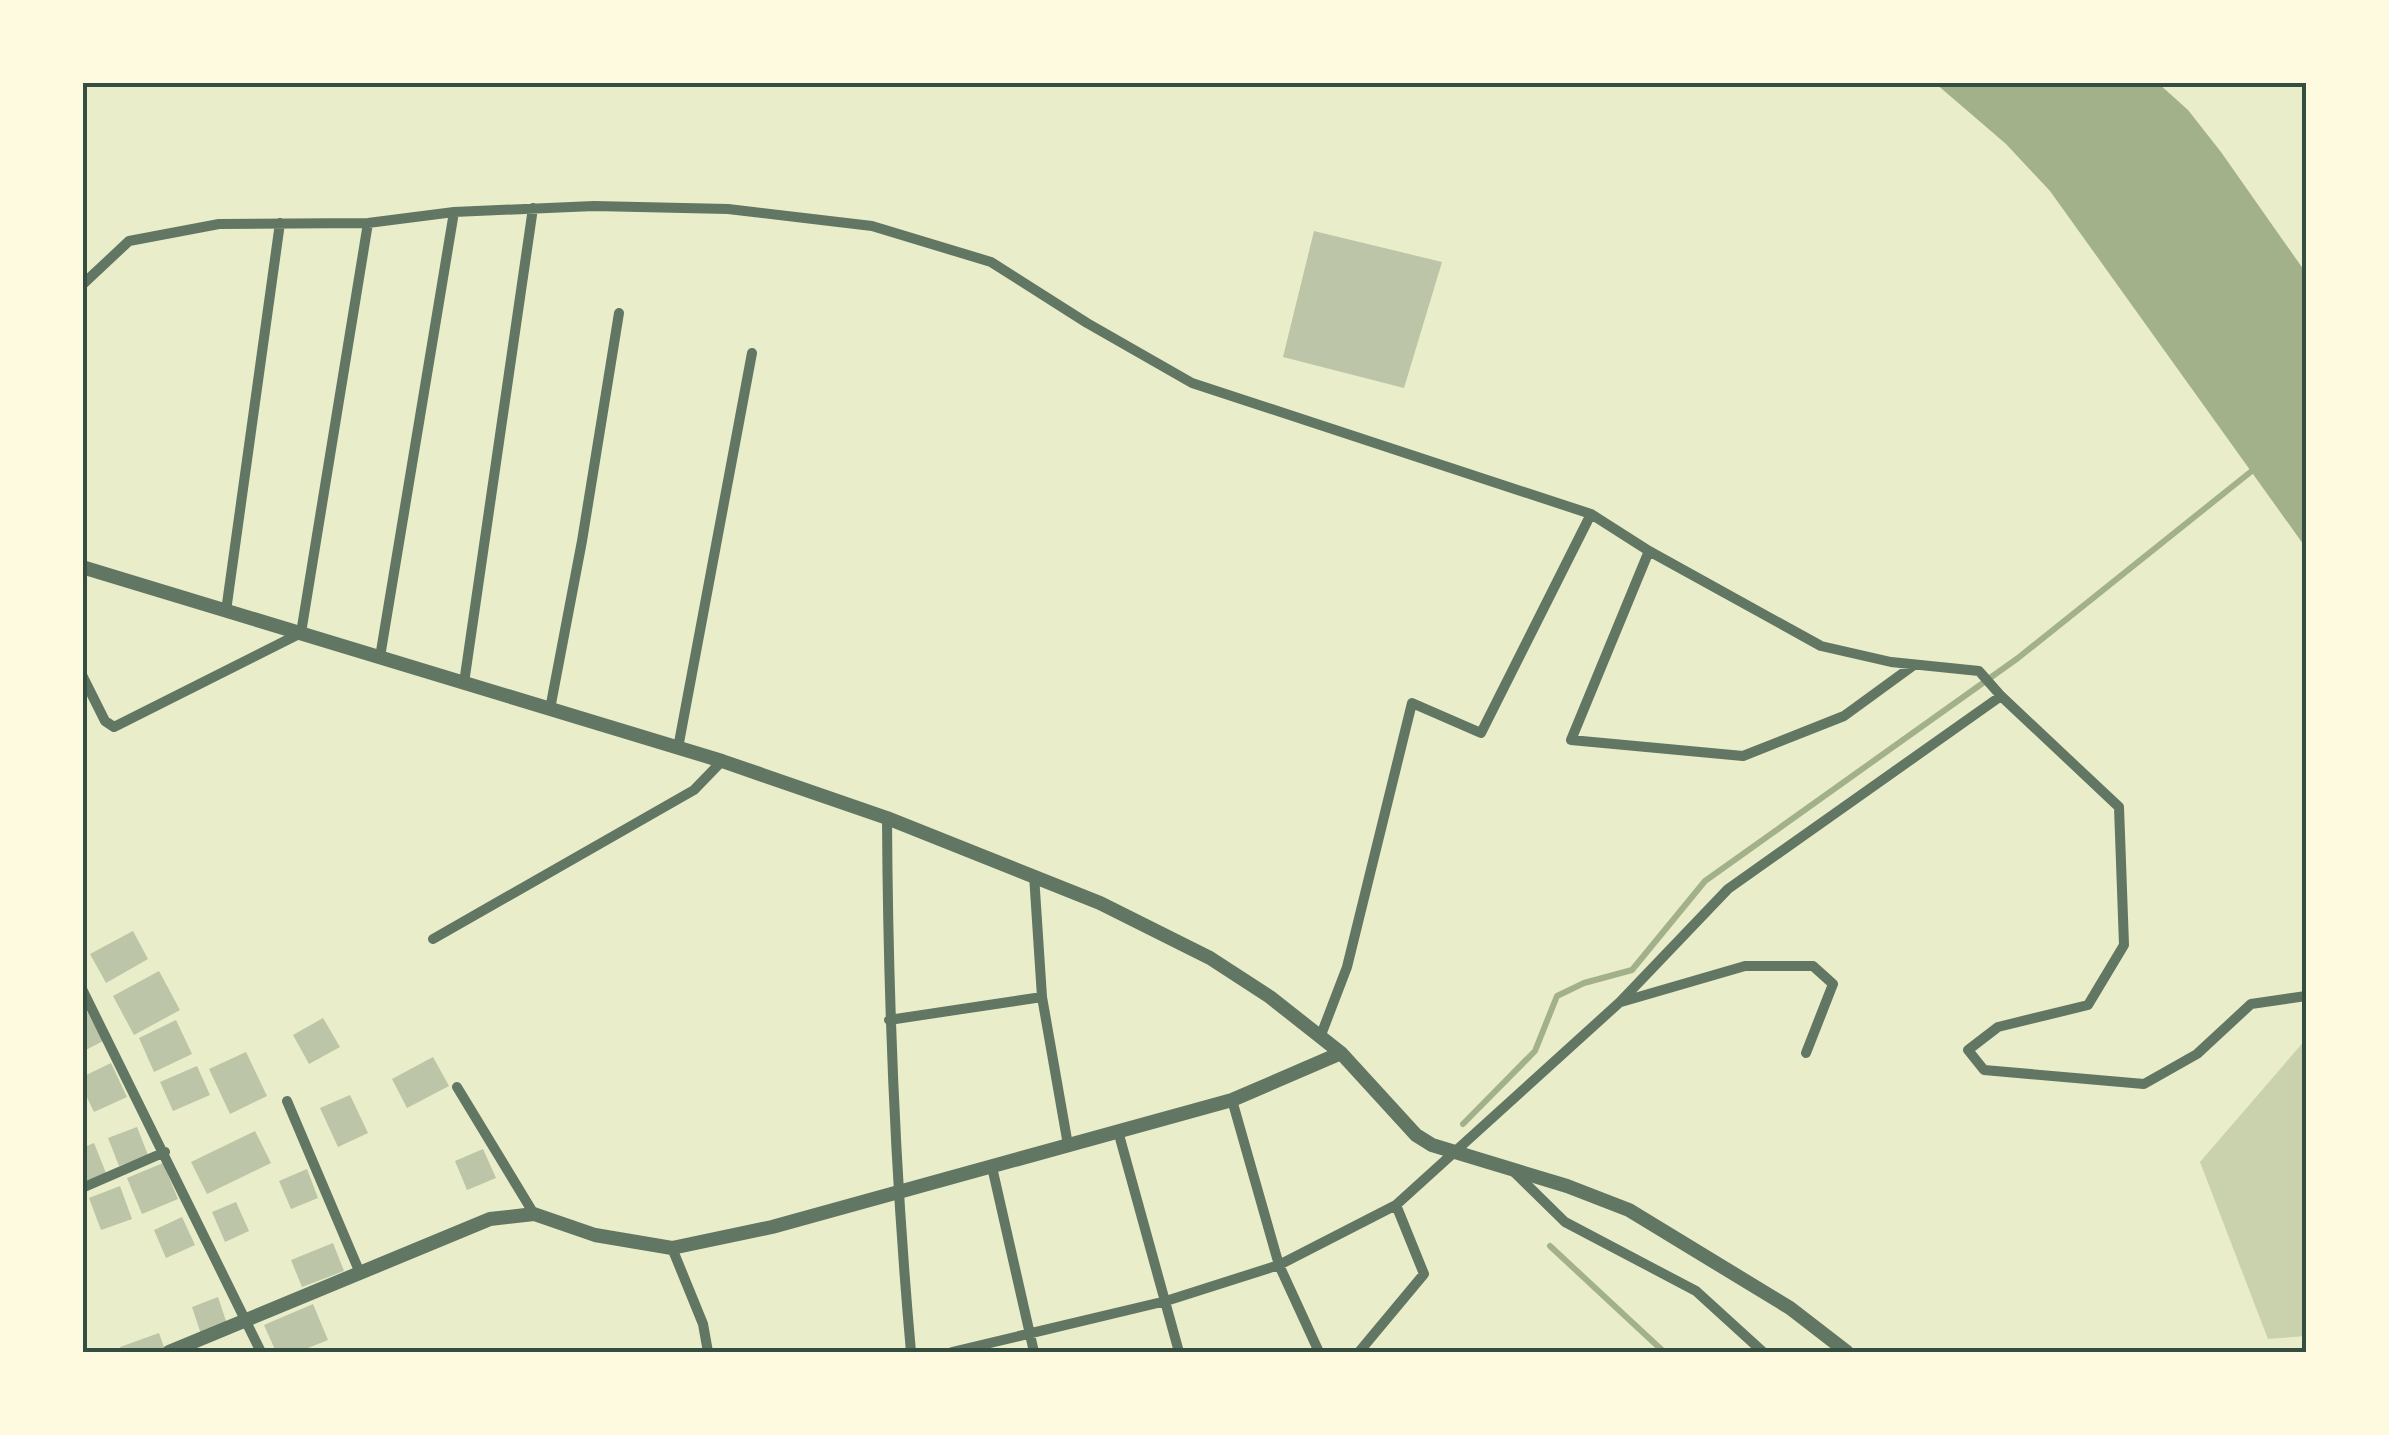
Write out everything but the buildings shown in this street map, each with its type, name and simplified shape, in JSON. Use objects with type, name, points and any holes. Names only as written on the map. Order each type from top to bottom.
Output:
[{"type":"street","points":[[464,683],[534,208]]},
{"type":"street","points":[[82,285],[129,241],[219,224],[368,223],[454,212],[534,208],[728,209],[872,226],[991,262],[1086,323],[1192,383],[1591,514],[1648,551],[1821,646],[1916,664],[1980,671],[1996,692],[2119,807],[2124,945],[2088,1005],[1998,1027],[1968,1050],[1984,1070],[2144,1084],[2197,1054],[2251,1004],[2306,996]]},
{"type":"street","points":[[380,657],[454,212]]},
{"type":"street","points":[[226,610],[280,223]]},
{"type":"street","points":[[301,632],[368,223]]},
{"type":"street","points":[[550,709],[582,541],[618,313]]},
{"type":"street","points":[[678,748],[752,354]]},
{"type":"street","points":[[1321,1035],[1347,967],[1412,704],[1482,733],[1591,514]]},
{"type":"street","points":[[1648,551],[1571,740],[1743,756],[1844,716],[1916,664]]},
{"type":"street","points":[[82,567],[722,761],[1034,875],[1158,930],[1210,958],[1321,1035],[1416,1136],[1453,1154],[1567,1186],[1629,1210],[1790,1308],[1847,1352]]},
{"type":"street","points":[[82,675],[105,720],[114,727],[301,632]]},
{"type":"street","points":[[952,1352],[1166,1300],[1279,1265],[1396,1206],[1620,1002],[1728,890],[1996,692]]},
{"type":"street","points":[[433,938],[694,790],[722,761]]},
{"type":"street","points":[[886,818],[896,1192],[910,1352]]},
{"type":"street","points":[[1034,875],[1042,997],[1068,1145]]},
{"type":"street","points":[[1620,1002],[1745,966],[1813,966],[1834,984],[1806,1053]]},
{"type":"street","points":[[82,989],[261,1352]]},
{"type":"street","points":[[889,1020],[1042,997]]},
{"type":"street","points":[[169,1352],[490,1220],[534,1214],[595,1234],[672,1248],[772,1227],[1232,1100],[1341,1053]]},
{"type":"street","points":[[457,1086],[534,1214]]},
{"type":"street","points":[[1232,1100],[1279,1265],[1319,1352]]},
{"type":"street","points":[[287,1101],[360,1273]]},
{"type":"street","points":[[1118,1131],[1180,1352]]},
{"type":"street","points":[[82,1188],[165,1152]]},
{"type":"street","points":[[992,1167],[1034,1352]]},
{"type":"street","points":[[1514,1172],[1565,1222],[1696,1291],[1763,1352]]},
{"type":"street","points":[[1359,1352],[1424,1274],[1396,1206]]},
{"type":"street","points":[[672,1248],[703,1324],[708,1352]]},
{"type":"shaded area","points":[[1935,83],[2158,83],[2188,110],[2306,273],[2306,548],[2050,191],[2006,144]]},
{"type":"shaded area","points":[[2306,1039],[2306,1336],[2268,1339],[2200,1162]]},
{"type":"waterway","points":[[1463,1124],[1535,1051],[1557,996],[1584,983],[1632,970],[1705,881],[2018,658],[2258,466]]},
{"type":"waterway","points":[[1550,1246],[1664,1352]]}]
